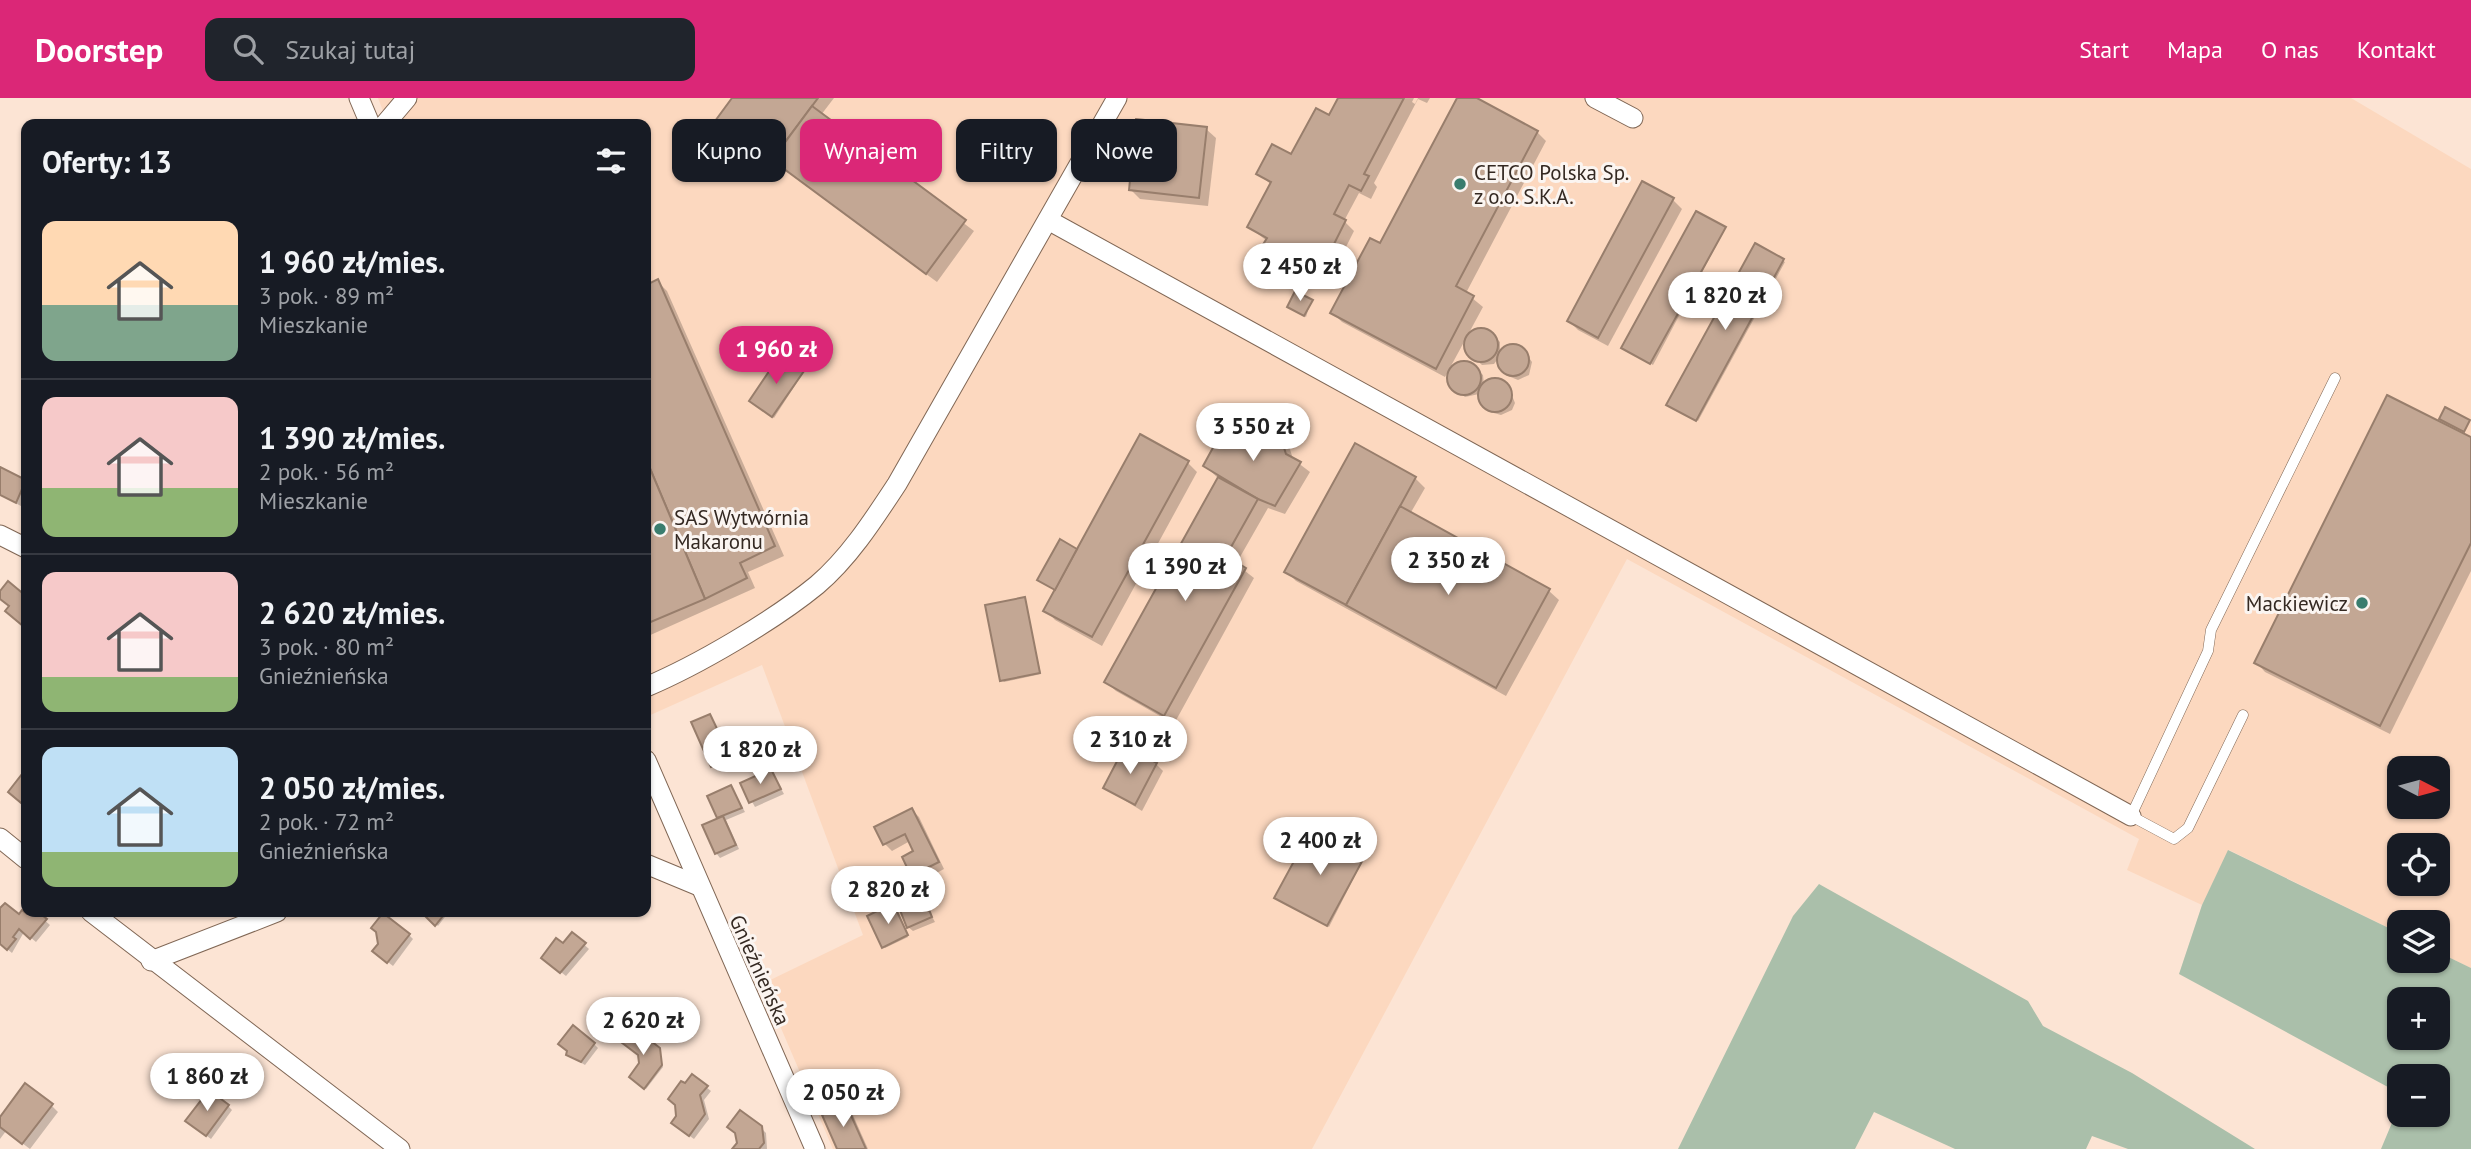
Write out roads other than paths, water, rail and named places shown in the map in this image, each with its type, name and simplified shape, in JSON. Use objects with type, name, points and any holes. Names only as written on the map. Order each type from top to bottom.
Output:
[{"type":"street","points":[[359,98],[368,119]]},
{"type":"street","points":[[389,119],[407,98]]},
{"type":"street","points":[[651,684],[712,653],[817,584],[868,528],[897,484],[1117,98]]},
{"type":"street","points":[[1595,98],[1633,118]]},
{"type":"street","points":[[1048,220],[2131,816]]},
{"type":"street","points":[[0,535],[21,546]]},
{"type":"street","name":"Gnieźnieńska","points":[[651,772],[815,1149]]},
{"type":"street","points":[[0,838],[21,855]]},
{"type":"street","points":[[651,866],[699,886]]},
{"type":"street","points":[[97,917],[151,961],[400,1149]]},
{"type":"street","points":[[151,961],[264,917]]},
{"type":"lane","points":[[2243,715],[2188,828],[2174,839],[2131,816],[2208,651],[2211,630],[2335,378]]},
{"type":"place","name":"CETCO Polska Sp. z o.o. S.K.A.","points":[[1460,184]]},
{"type":"place","name":"SAS Wytwórnia Makaronu","points":[[660,529]]},
{"type":"place","name":"Mackiewicz","points":[[2362,603]]}]
